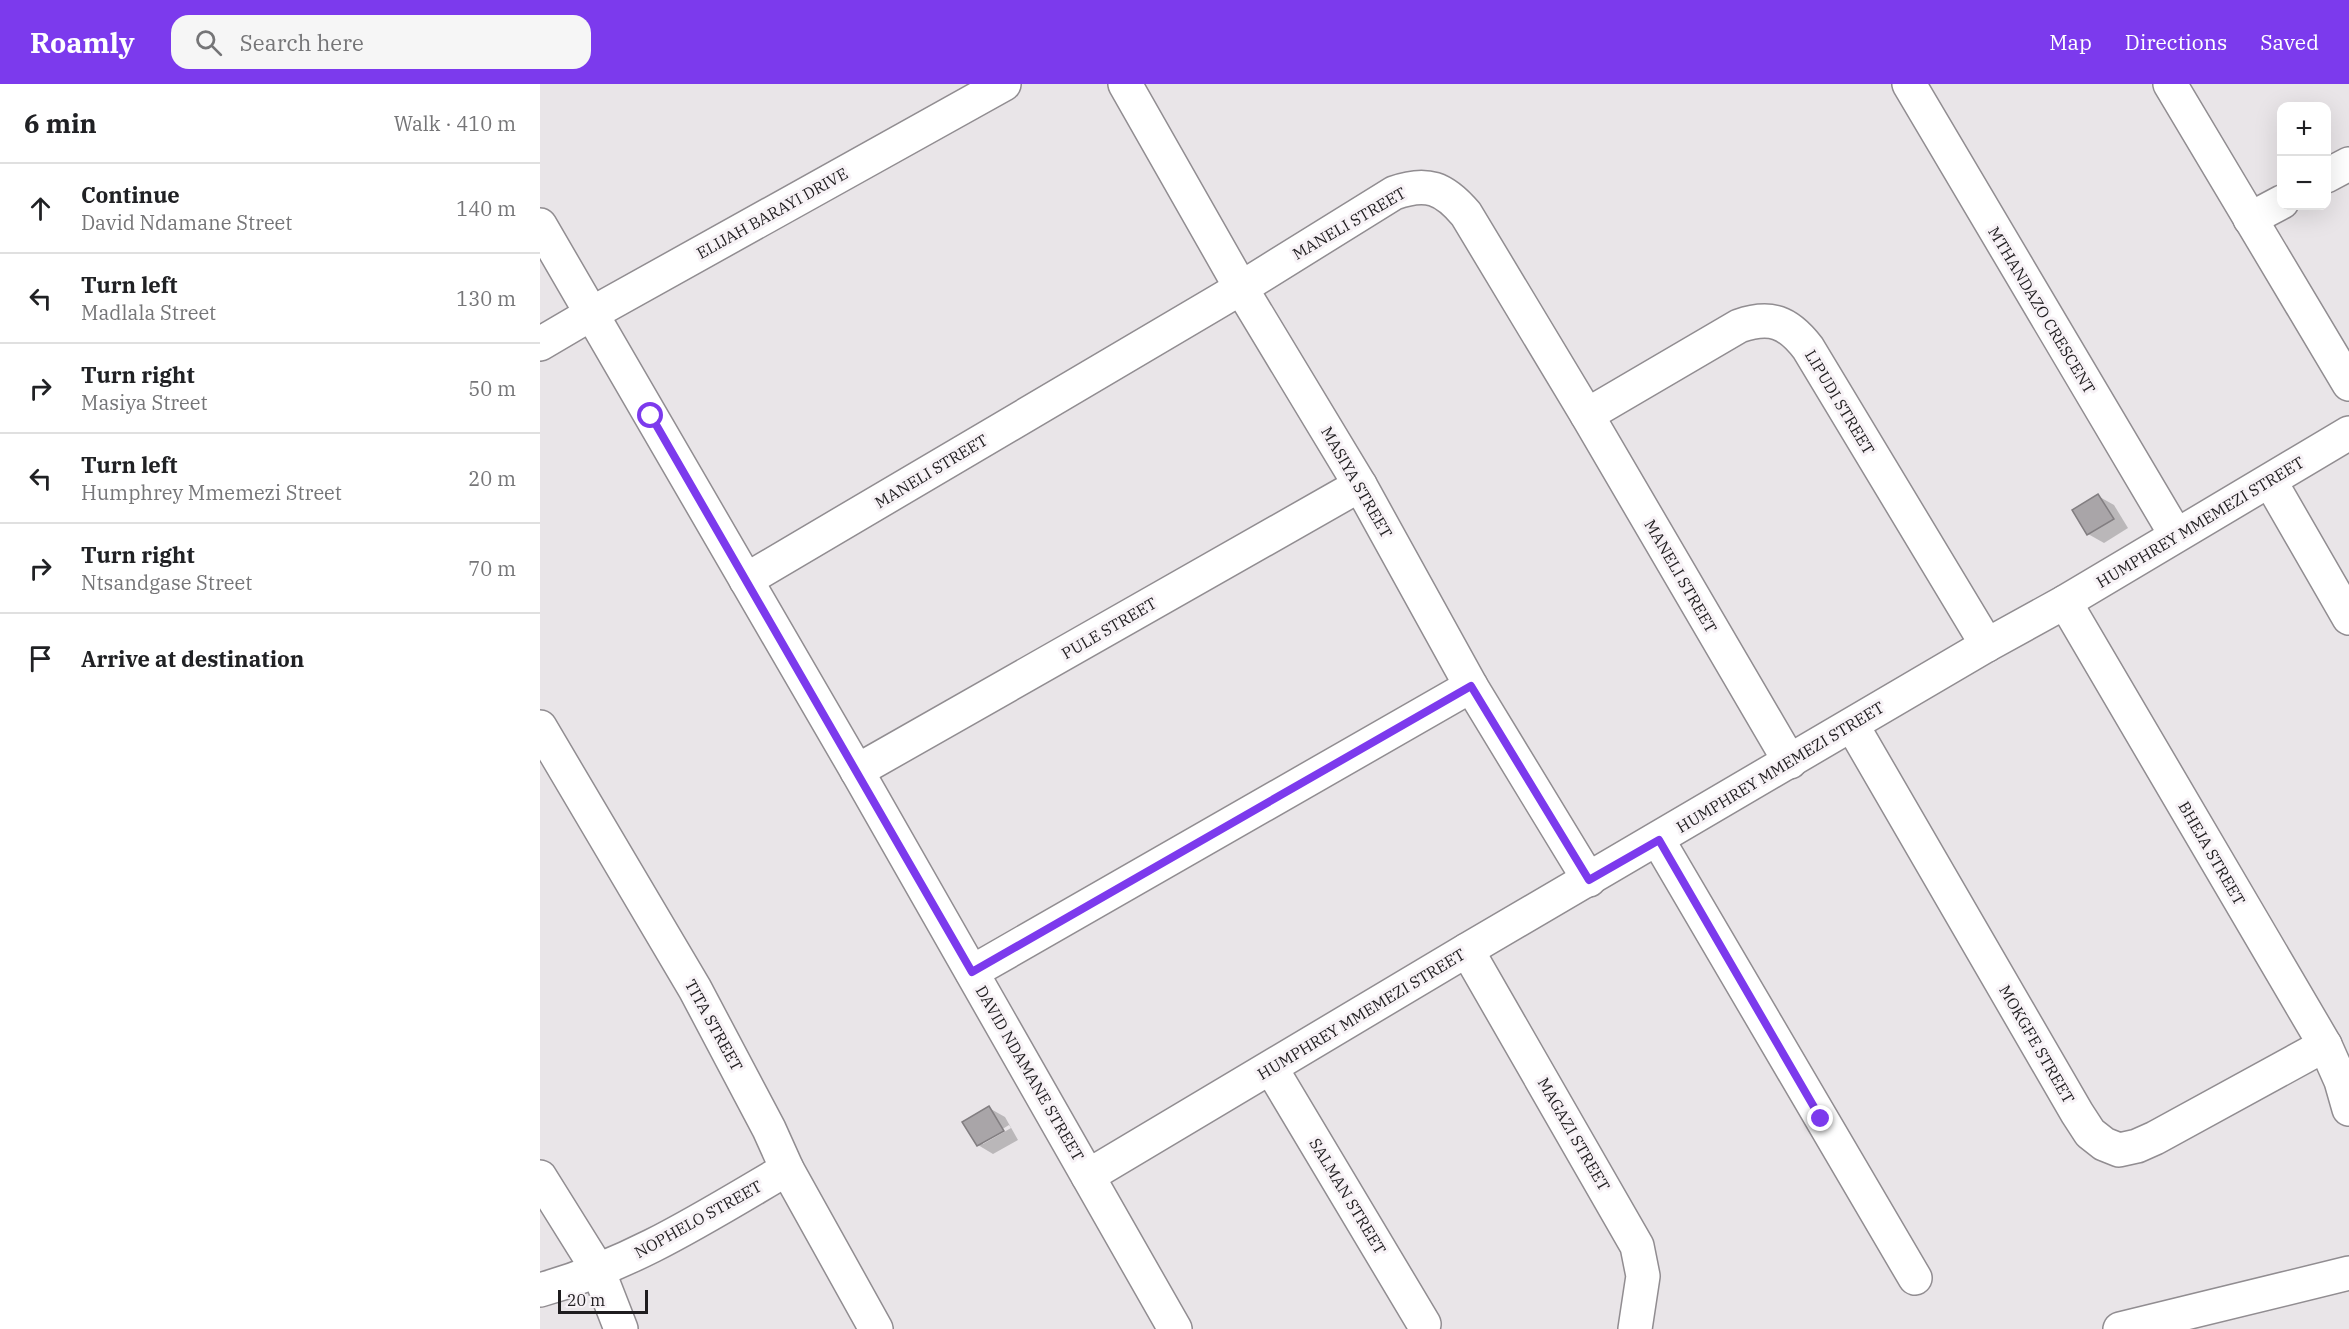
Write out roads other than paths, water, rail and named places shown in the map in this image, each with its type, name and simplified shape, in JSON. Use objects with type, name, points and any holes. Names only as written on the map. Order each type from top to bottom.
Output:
[{"type":"street","name":"ELIJAH BARAYI DRIVE","points":[[540,344],[1004,84]]},
{"type":"street","name":"MASIYA STREET","points":[[1125,84],[1241,288],[1360,485],[1471,686],[1589,880]]},
{"type":"street","name":"MTHANDAZO CRESCENT","points":[[1909,84],[2176,535]]},
{"type":"street","points":[[2170,84],[2349,384]]},
{"type":"street","points":[[2331,173],[2349,164]]},
{"type":"street","name":"MANELI STREET","points":[[746,580],[1241,288],[1394,193],[1410,187],[1425,186],[1452,198],[1466,214],[1587,415],[1790,762]]},
{"type":"street","points":[[2250,219],[2277,205]]},
{"type":"street","name":"DAVID NDAMANE STREET","points":[[540,225],[858,771],[1175,1329]]},
{"type":"street","name":"LIPUDI STREET","points":[[1587,415],[1739,326],[1767,320],[1780,323],[1790,329],[1808,348],[1987,645]]},
{"type":"street","name":"HUMPHREY MMEMEZI STREET","points":[[1088,1176],[1467,950],[1659,840],[2349,433]]},
{"type":"street","points":[[2270,481],[2349,618]]},
{"type":"street","name":"PULE STREET","points":[[858,771],[1360,485]]},
{"type":"street","name":"BHEJA STREET","points":[[2065,602],[2325,1045],[2341,1081],[2349,1108]]},
{"type":"street","points":[[972,972],[1471,686]]},
{"type":"street","name":"MOKGFE STREET","points":[[1852,725],[2077,1113],[2090,1133],[2104,1144],[2119,1150],[2155,1138],[2325,1045]]},
{"type":"street","name":"TITA STREET","points":[[540,727],[695,989],[764,1120],[787,1169],[876,1329]]},
{"type":"street","points":[[1659,840],[1915,1278]]},
{"type":"street","name":"MAGAZI STREET","points":[[1467,950],[1637,1246],[1642,1276],[1635,1329]]},
{"type":"street","name":"SALMAN STREET","points":[[1271,1068],[1424,1324]]},
{"type":"street","name":"NOPHELO STREET","points":[[540,1290],[598,1270],[658,1244],[787,1169]]},
{"type":"street","points":[[540,1177],[598,1270],[621,1329]]},
{"type":"street","points":[[2136,1327],[2349,1273]]}]
